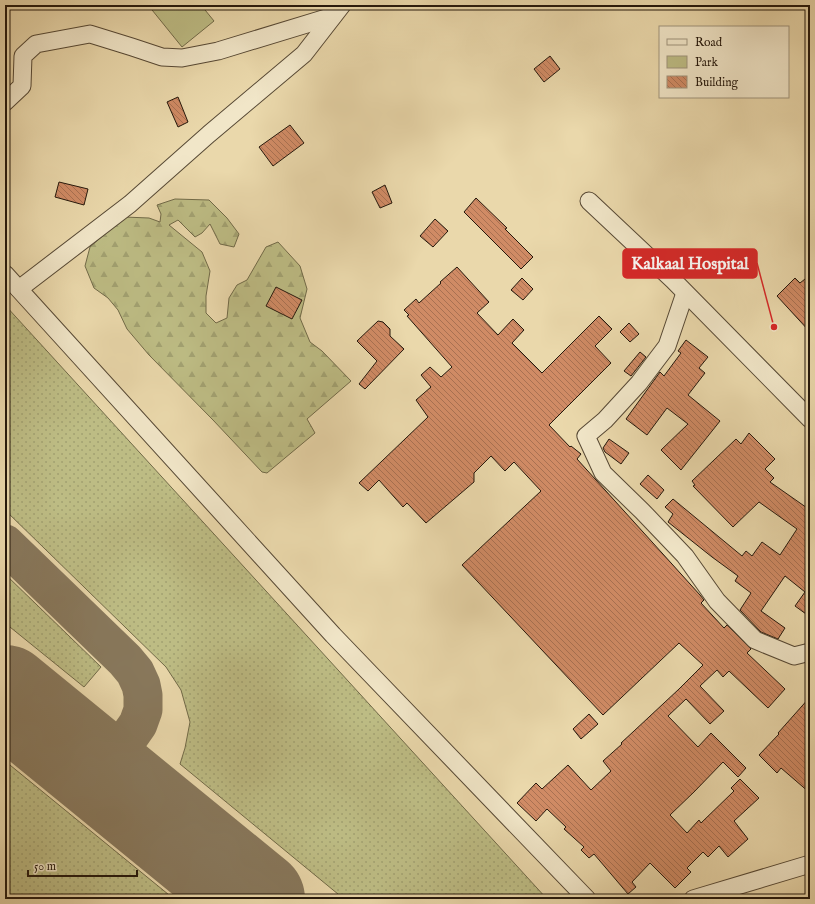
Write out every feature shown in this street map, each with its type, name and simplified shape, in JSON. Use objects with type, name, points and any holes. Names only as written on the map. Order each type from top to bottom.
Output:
[{"type":"street","points":[[5,102],[22,86],[23,56],[36,44],[90,34],[162,58],[182,58],[218,51],[338,10]]},
{"type":"street","points":[[19,289],[130,204],[209,134],[304,54],[338,10]]},
{"type":"street","points":[[589,201],[673,280],[810,419]]},
{"type":"street","points":[[5,274],[333,635],[587,899]]},
{"type":"street","points":[[685,293],[666,346],[639,383],[605,420],[586,436],[603,473],[685,556],[717,601],[755,640],[794,656],[810,652]]},
{"type":"street","points":[[693,899],[810,864]]},
{"type":"green space","points":[[148,5],[201,5],[214,21],[182,47]]},
{"type":"green space","points":[[175,199],[209,200],[227,218],[239,234],[234,247],[220,244],[210,224],[202,233],[195,237],[178,220],[169,225],[202,252],[210,271],[206,296],[206,313],[216,323],[227,318],[229,298],[237,285],[247,280],[266,247],[278,242],[300,266],[307,289],[300,318],[310,342],[322,351],[351,381],[307,419],[315,433],[267,473],[262,472],[149,355],[127,329],[118,310],[108,298],[94,288],[85,266],[90,247],[124,217],[149,218],[160,222],[161,214],[157,205]]},
{"type":"green space","points":[[5,305],[547,899],[344,899],[180,764],[190,722],[181,690],[166,667],[5,510]]},
{"type":"green space","points":[[5,574],[101,667],[84,687],[5,623]]},
{"type":"green space","points":[[5,761],[174,899],[5,899]]},
{"type":"building","points":[[550,56],[560,69],[544,82],[534,69]]},
{"type":"building","points":[[178,97],[188,122],[178,127],[167,102]]},
{"type":"building","points":[[290,125],[304,143],[273,166],[259,147]]},
{"type":"building","points":[[59,182],[88,189],[84,205],[55,197]]},
{"type":"building","points":[[385,185],[392,203],[380,208],[372,192]]},
{"type":"building","points":[[476,198],[507,228],[505,229],[533,257],[521,269],[464,212]]},
{"type":"building","points":[[435,219],[448,231],[433,247],[420,236]]},
{"type":"building","points":[[457,267],[489,302],[477,313],[498,335],[513,319],[524,330],[512,343],[542,373],[599,316],[612,329],[595,346],[611,363],[549,425],[570,447],[571,446],[581,454],[577,459],[700,595],[704,600],[701,603],[724,628],[727,625],[751,649],[747,653],[785,689],[768,708],[729,671],[723,677],[717,670],[700,686],[724,711],[710,724],[686,699],[668,716],[698,747],[711,733],[746,768],[738,777],[723,762],[670,815],[687,833],[699,820],[701,823],[734,791],[731,788],[740,779],[759,798],[734,821],[748,839],[728,857],[719,846],[708,857],[703,852],[687,868],[691,872],[675,888],[650,863],[632,882],[636,887],[628,894],[594,854],[589,858],[581,850],[584,847],[564,829],[566,827],[547,809],[536,821],[517,803],[536,783],[542,789],[568,765],[591,790],[611,771],[603,761],[703,665],[679,643],[603,715],[462,565],[541,491],[514,462],[505,471],[491,456],[474,473],[474,482],[426,523],[407,503],[403,507],[379,480],[368,491],[359,483],[428,417],[416,400],[431,387],[421,375],[430,367],[441,377],[452,367],[407,316],[409,315],[404,310],[416,299],[419,303]]},
{"type":"building","points":[[810,275],[810,332],[777,296],[795,278],[800,283]]},
{"type":"building","points":[[522,278],[533,289],[523,300],[511,290]]},
{"type":"building","points":[[276,287],[302,300],[292,319],[266,306]]},
{"type":"building","points":[[378,321],[383,322],[390,329],[390,336],[404,349],[365,389],[359,384],[377,361],[357,341]]},
{"type":"building","points":[[629,323],[639,334],[630,342],[620,332]]},
{"type":"building","points":[[686,340],[708,357],[699,368],[705,373],[688,395],[720,421],[681,470],[661,450],[688,424],[667,408],[647,435],[626,419],[660,372],[664,376],[681,353],[678,351]]},
{"type":"building","points":[[640,352],[646,357],[631,376],[624,371]]},
{"type":"building","points":[[749,433],[775,459],[765,469],[774,478],[770,482],[810,510],[810,607],[806,614],[795,606],[805,592],[785,576],[761,611],[785,628],[778,639],[761,632],[740,610],[751,593],[735,581],[738,576],[668,522],[673,514],[665,507],[673,499],[742,556],[746,551],[752,556],[762,542],[780,555],[797,529],[759,502],[733,527],[693,486],[695,485],[692,481],[736,439],[741,444]]},
{"type":"building","points":[[609,439],[629,453],[621,464],[605,452],[603,448]]},
{"type":"building","points":[[648,475],[664,490],[657,499],[640,484]]},
{"type":"building","points":[[810,697],[810,793],[781,768],[777,773],[759,755]]},
{"type":"building","points":[[589,714],[598,724],[581,739],[573,729]]},
{"type":"taxiway","points":[[5,544],[125,660],[135,672],[141,685],[143,710],[138,724],[103,774]]},
{"type":"runway","points":[[5,694],[256,899]]},
{"type":"place","name":"Kalkaal Hospital","points":[[774,327]]}]
